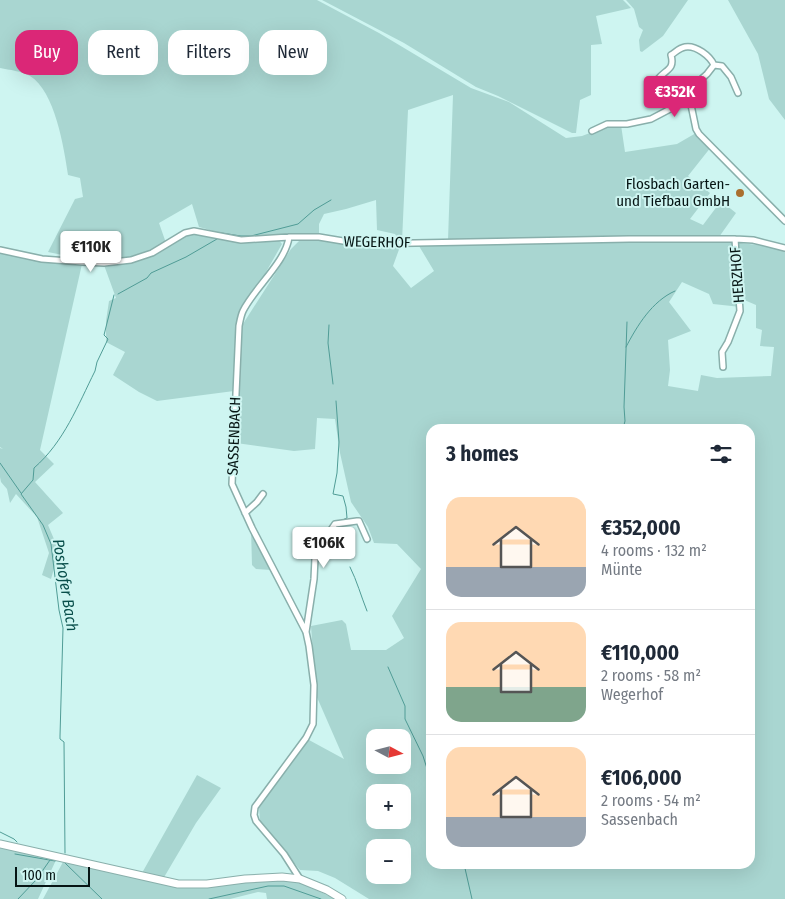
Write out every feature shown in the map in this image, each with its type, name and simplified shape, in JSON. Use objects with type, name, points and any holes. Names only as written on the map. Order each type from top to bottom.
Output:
[{"type":"main road","points":[[0,844],[178,884],[207,884],[267,877],[300,879],[327,890],[342,899]]},
{"type":"street","points":[[714,65],[705,54],[690,47],[684,47],[671,55],[672,63],[667,71],[663,72],[658,79],[660,86],[667,91],[690,100],[696,129],[699,134],[785,221]]},
{"type":"street","points":[[697,83],[708,74],[714,65]]},
{"type":"street","points":[[714,65],[722,66],[731,77],[738,93]]},
{"type":"street","points":[[592,131],[607,124],[627,124],[651,119],[672,108],[683,98]]},
{"type":"street","name":"WEGERHOF","points":[[0,250],[42,259],[104,263],[140,258],[190,231],[211,233],[241,240],[319,237],[361,244],[620,239],[735,239],[754,240],[785,248]]},
{"type":"street","name":"SASSENBACH","points":[[289,237],[282,254],[243,311],[239,326],[232,484],[306,632],[309,646],[314,685],[313,724],[306,738],[255,807],[254,815],[256,821],[284,854],[300,879]]},
{"type":"street","name":"HERZHOF","points":[[723,367],[722,352],[740,311],[735,239]]},
{"type":"street","points":[[245,513],[263,494]]},
{"type":"street","name":"SASSENBACH","points":[[306,632],[314,579],[315,558],[318,549],[330,530],[335,524],[357,521],[363,527],[367,539]]},
{"type":"green space","points":[[0,0],[317,0],[379,33],[471,88],[509,102],[566,138],[582,136],[608,126],[621,125],[625,152],[677,144],[696,133],[711,147],[688,176],[710,193],[690,219],[703,225],[721,201],[736,213],[719,237],[448,240],[453,95],[408,110],[402,241],[395,234],[377,230],[376,200],[324,214],[319,224],[319,237],[344,242],[401,244],[393,266],[411,288],[434,271],[419,246],[705,241],[753,244],[785,251],[785,899],[369,899],[335,878],[318,871],[300,870],[260,821],[259,807],[309,740],[344,759],[316,695],[311,626],[342,620],[346,624],[351,650],[386,650],[404,638],[392,616],[421,569],[397,544],[374,543],[368,527],[351,502],[340,453],[335,419],[317,418],[315,449],[294,451],[236,443],[241,327],[291,249],[301,239],[319,238],[300,235],[239,237],[222,234],[199,227],[192,204],[159,223],[166,243],[136,256],[122,259],[94,260],[48,252],[75,199],[83,197],[80,178],[68,175],[61,136],[52,107],[39,83],[28,75],[78,75],[78,30],[15,30],[15,71],[0,68]],"holes":[[[682,282],[709,294],[713,304],[741,307],[742,299],[756,305],[756,328],[762,330],[760,346],[774,347],[771,376],[717,378],[701,375],[698,391],[668,386],[670,370],[668,340],[691,331],[669,302]]]},
{"type":"green space","points":[[322,0],[623,0],[631,8],[596,16],[602,44],[591,45],[591,95],[580,100],[576,133],[572,133],[476,87],[404,43]]},
{"type":"green space","points":[[626,0],[688,0],[663,36],[642,52],[640,51],[639,40],[643,30],[639,27],[634,9]]},
{"type":"green space","points":[[728,0],[785,0],[785,120],[769,99],[758,54]]},
{"type":"green space","points":[[191,233],[236,241],[278,239],[282,244],[238,321],[234,391],[157,401],[113,375],[125,352],[106,342],[106,321],[109,301],[116,298],[104,265],[129,262],[148,257]]},
{"type":"green space","points":[[0,252],[82,264],[40,450],[54,464],[35,482],[63,513],[48,525],[59,551],[51,579],[42,575],[49,553],[37,517],[16,494],[10,503],[7,489],[1,482],[0,477],[0,448],[3,449],[0,447]]},
{"type":"green space","points":[[251,529],[271,570],[256,569],[252,565]]},
{"type":"green space","points":[[197,775],[221,788],[196,823],[163,879],[142,873]]},
{"type":"green space","points":[[0,848],[56,860],[38,899],[0,899]]},
{"type":"green space","points":[[63,862],[178,887],[281,880],[300,883],[336,899],[267,899],[266,893],[258,892],[230,899],[43,899]]},
{"type":"waterway","name":"Poshofer Bach","points":[[221,233],[251,236],[298,224],[314,210],[331,200]]},
{"type":"waterway","name":"Poshofer Bach","points":[[118,294],[147,278],[151,273],[186,257],[217,239]]},
{"type":"waterway","points":[[626,347],[640,323],[652,308],[667,295],[675,291]]},
{"type":"waterway","name":"Poshofer Bach","points":[[65,853],[64,742],[60,739],[63,628],[51,544],[43,525],[21,494],[33,480],[34,468],[45,458],[62,435],[95,371],[97,362],[108,339],[104,335],[114,295]]},
{"type":"waterway","points":[[624,424],[627,322]]},
{"type":"waterway","points":[[329,325],[328,343],[333,384]]},
{"type":"waterway","name":"SASSENBACH","points":[[336,401],[339,442],[337,473],[333,494],[343,496],[347,518],[340,521]]},
{"type":"waterway","points":[[0,463],[21,493]]},
{"type":"waterway","name":"SASSENBACH","points":[[335,530],[338,548],[343,552]]},
{"type":"waterway","name":"SASSENBACH","points":[[350,567],[367,611]]},
{"type":"waterway","name":"SASSENBACH","points":[[388,667],[405,706],[405,719],[426,765]]},
{"type":"waterway","points":[[0,832],[17,842]]},
{"type":"waterway","points":[[15,854],[55,861]]},
{"type":"waterway","points":[[18,899],[36,880],[50,860]]},
{"type":"waterway","points":[[65,863],[102,899]]},
{"type":"waterway","name":"SASSENBACH","points":[[465,869],[472,899]]},
{"type":"waterway","points":[[209,899],[268,886],[284,886],[321,899]]},
{"type":"place","name":"Flosbach Garten- und Tiefbau GmbH","points":[[740,193]]}]
